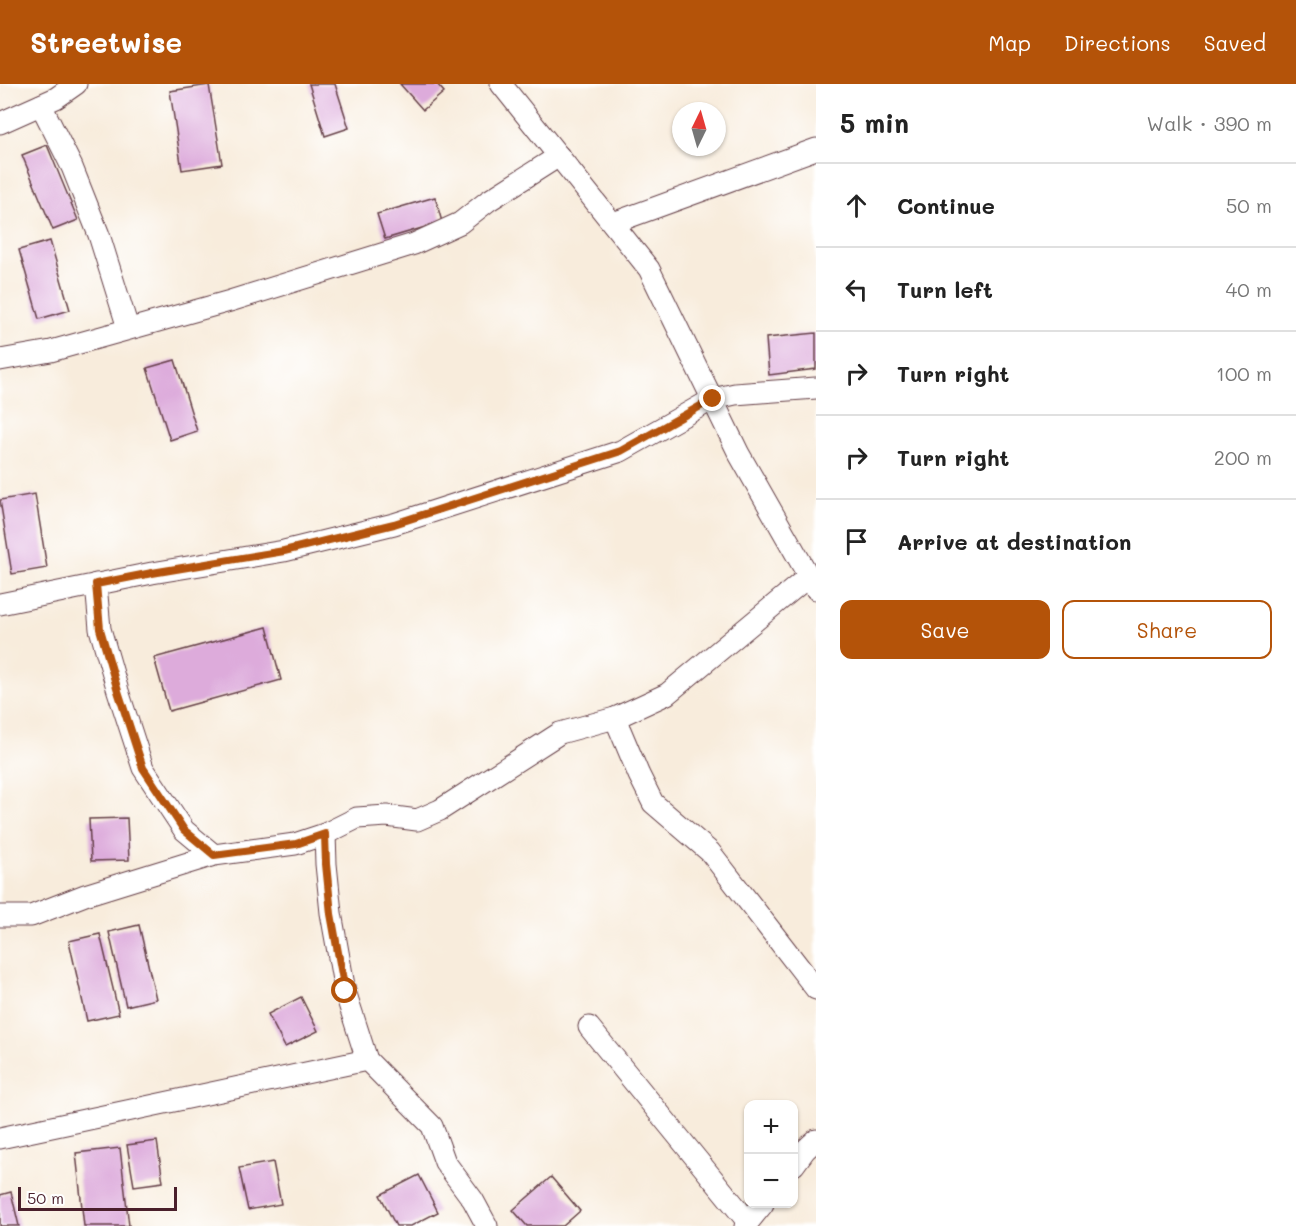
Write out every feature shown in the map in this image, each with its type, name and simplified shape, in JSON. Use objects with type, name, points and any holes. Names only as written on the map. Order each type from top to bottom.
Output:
[{"type":"street","points":[[0,123],[56,98],[76,84]]},
{"type":"street","points":[[0,916],[31,916],[85,895],[214,855],[296,844],[325,834],[357,818],[387,816],[417,820],[440,810],[560,733],[615,718],[667,694],[813,583],[739,453],[649,269],[501,84]]},
{"type":"street","points":[[41,105],[72,167],[99,235],[128,328]]},
{"type":"street","points":[[613,223],[816,149]]},
{"type":"street","points":[[0,360],[51,351],[414,244],[460,223],[488,201],[559,156]]},
{"type":"street","points":[[0,604],[152,573],[284,551],[394,524],[621,451],[713,399],[735,394],[816,388]]},
{"type":"street","points":[[96,584],[100,629],[143,768],[184,830],[214,855]]},
{"type":"street","points":[[615,718],[653,803],[710,852],[816,988]]},
{"type":"street","points":[[325,834],[331,914],[345,991],[367,1060],[432,1126],[445,1162],[473,1200],[487,1226]]},
{"type":"street","points":[[589,1027],[747,1224],[759,1208]]},
{"type":"street","points":[[0,1138],[367,1060]]},
{"type":"street","points":[[798,1160],[816,1140]]},
{"type":"building","points":[[309,84],[335,84],[349,128],[325,136]]},
{"type":"building","points":[[400,84],[437,84],[444,92],[423,110]]},
{"type":"building","points":[[209,85],[222,164],[182,170],[170,91]]},
{"type":"building","points":[[47,145],[78,220],[53,230],[22,155]]},
{"type":"building","points":[[435,197],[442,222],[385,239],[377,214]]},
{"type":"building","points":[[50,241],[70,310],[39,319],[19,250]]},
{"type":"building","points":[[816,333],[816,369],[769,375],[766,338]]},
{"type":"building","points":[[175,360],[197,431],[170,440],[147,368]]},
{"type":"building","points":[[35,494],[47,568],[12,574],[0,500]]},
{"type":"building","points":[[267,627],[281,680],[169,711],[154,658]]},
{"type":"building","points":[[127,818],[129,860],[91,861],[89,819]]},
{"type":"building","points":[[139,925],[156,999],[126,1006],[109,932]]},
{"type":"building","points":[[100,934],[119,1014],[87,1021],[69,941]]},
{"type":"building","points":[[301,997],[318,1031],[285,1047],[268,1014]]},
{"type":"building","points":[[157,1141],[163,1182],[134,1186],[127,1145]]},
{"type":"building","points":[[120,1148],[129,1226],[84,1226],[76,1153]]},
{"type":"building","points":[[273,1162],[281,1204],[248,1210],[239,1168]]},
{"type":"building","points":[[419,1175],[438,1212],[411,1226],[396,1226],[380,1195]]},
{"type":"building","points":[[551,1177],[580,1211],[563,1226],[527,1226],[513,1210]]},
{"type":"building","points":[[11,1192],[19,1226],[0,1226],[0,1195]]},
{"type":"route","points":[[345,991],[331,914],[325,834],[296,844],[214,855],[184,830],[143,768],[100,629],[96,584],[284,551],[394,524],[621,451],[713,399]]}]
